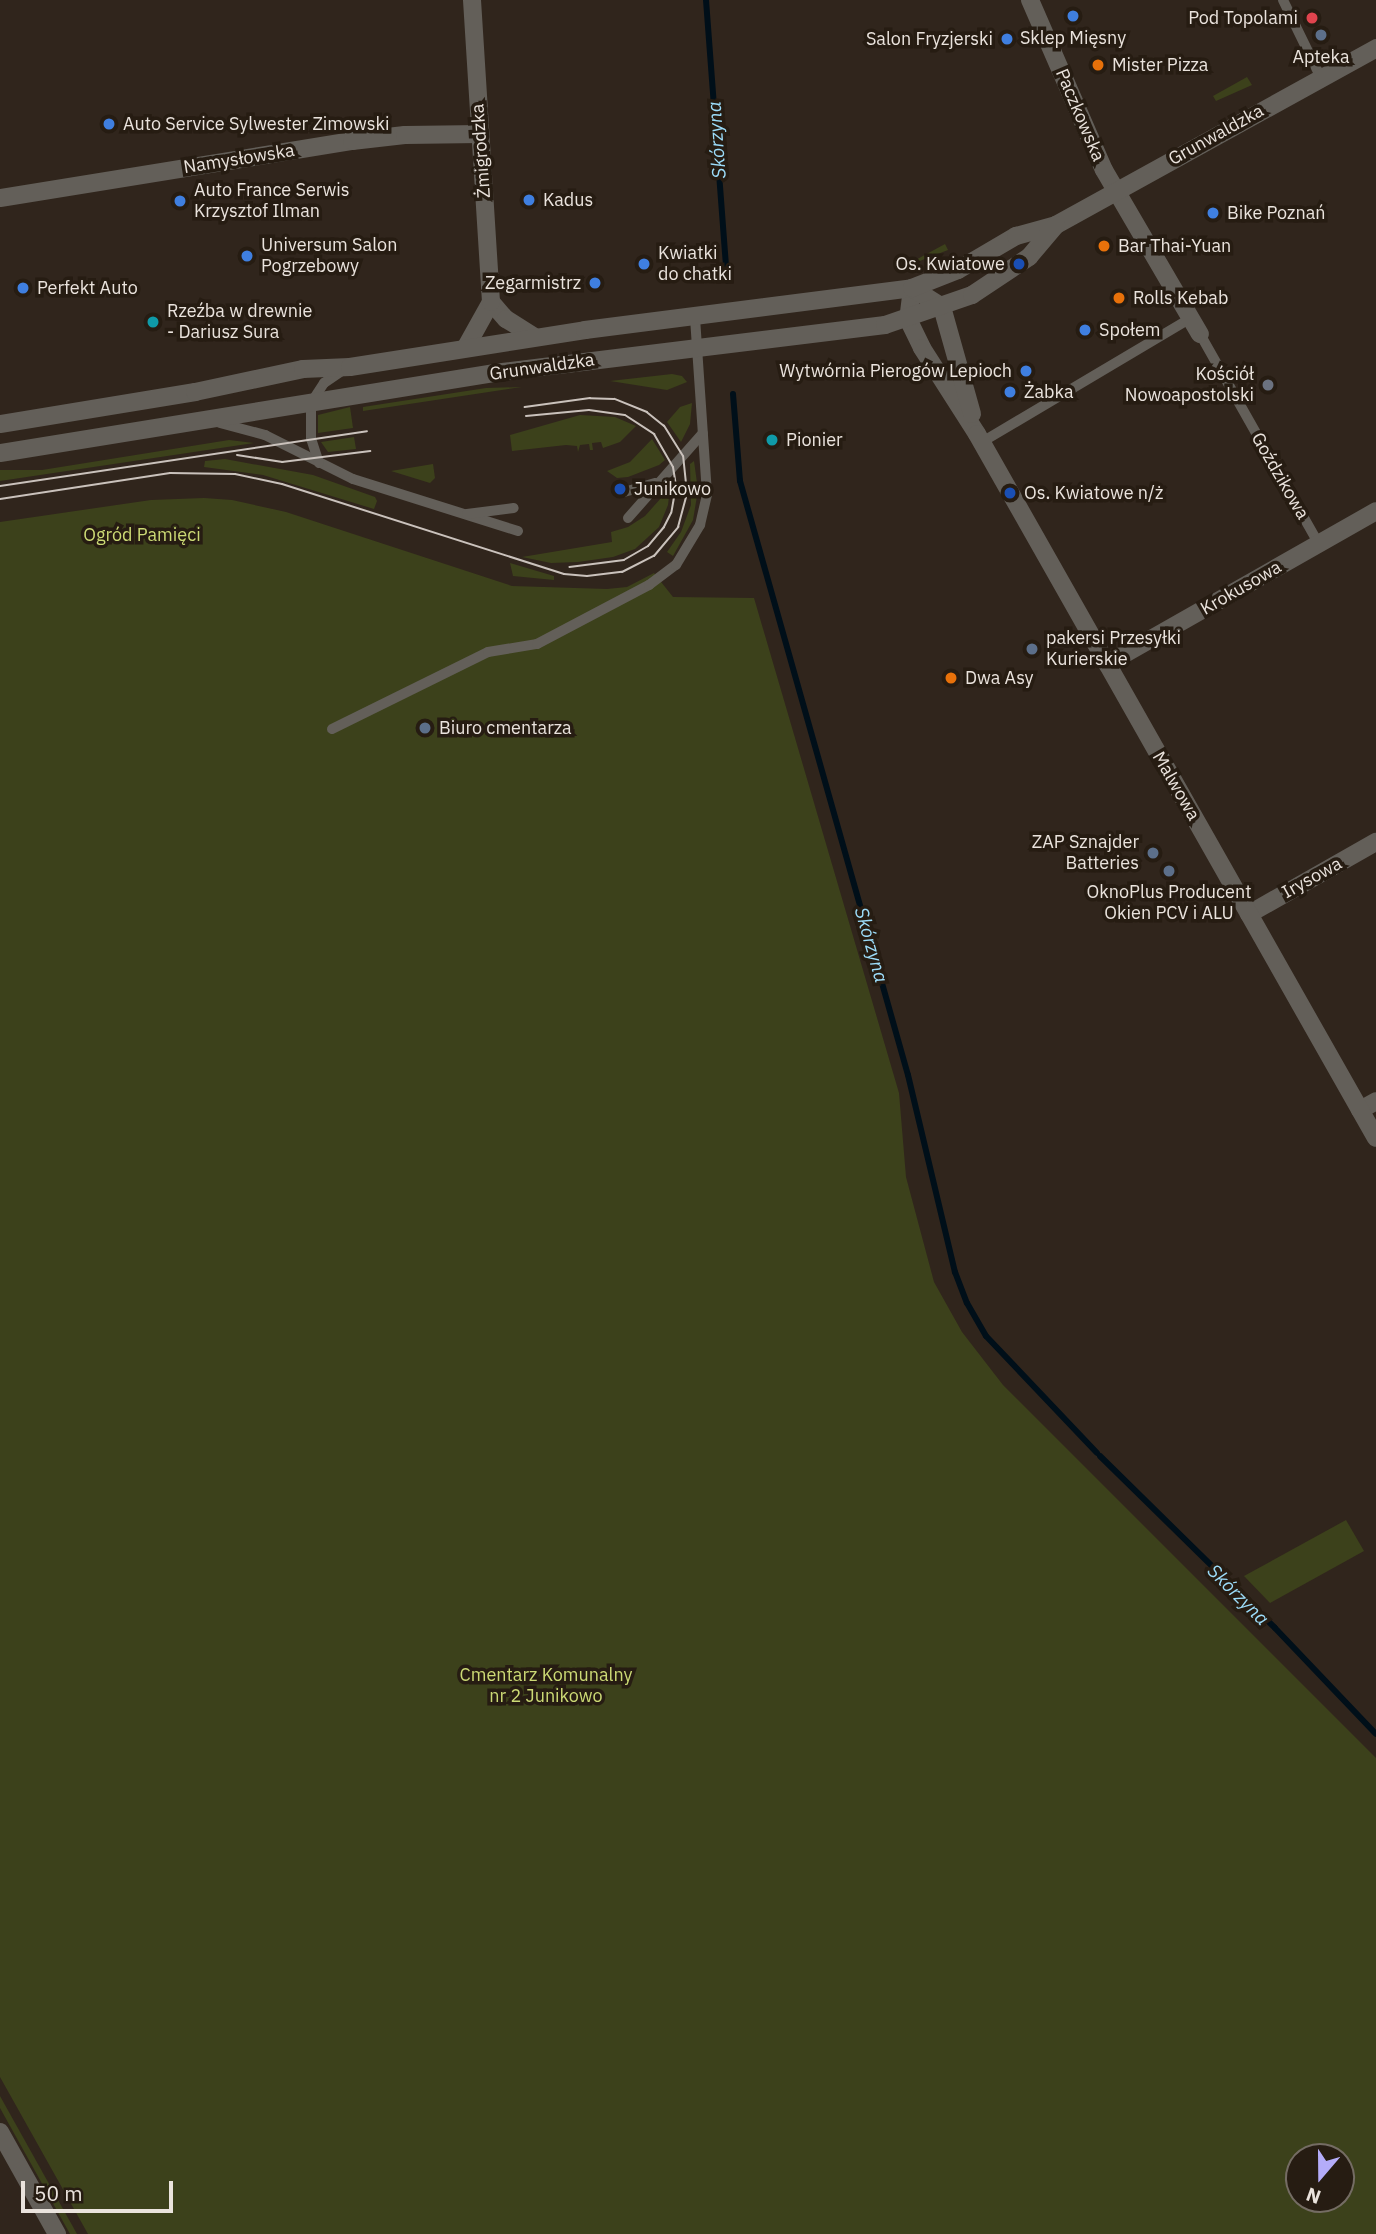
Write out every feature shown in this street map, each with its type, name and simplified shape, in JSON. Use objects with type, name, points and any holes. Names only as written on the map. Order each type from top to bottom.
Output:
[{"type":"street","name":"Żmigrodzka","points":[[472,0],[491,302]]},
{"type":"street","name":"Paczkowska","points":[[1030,0],[1114,191]]},
{"type":"street","name":"Grunwaldzka","points":[[0,424],[195,392],[290,371],[350,367],[535,337],[912,288],[958,270],[1016,236],[1056,225],[1376,48]]},
{"type":"street","name":"Namysłowska","points":[[0,198],[352,141],[405,135],[480,134]]},
{"type":"street","name":"Goździkowa","points":[[1114,191],[1133,217],[1195,326]]},
{"type":"street","name":"Grunwaldzka","points":[[0,453],[494,373],[875,326],[908,319],[972,295],[1029,257],[1056,225]]},
{"type":"street","points":[[908,319],[912,288],[942,307]]},
{"type":"street","points":[[467,347],[491,302],[506,319],[535,337]]},
{"type":"street","name":"Malwowa","points":[[942,307],[980,438]]},
{"type":"street","name":"Malwowa","points":[[908,319],[922,348],[980,438],[1249,914],[1368,1105],[1376,1138]]},
{"type":"street","name":"Krokusowa","points":[[1107,664],[1376,512]]},
{"type":"street","name":"Irysowa","points":[[1249,914],[1376,842]]},
{"type":"street","points":[[0,2132],[57,2234]]},
{"type":"lane","points":[[1283,0],[1321,78]]},
{"type":"lane","points":[[332,729],[488,652],[537,644],[649,584],[676,565],[700,525],[707,494],[695,317]]},
{"type":"lane","points":[[980,438],[1195,326]]},
{"type":"lane","name":"Goździkowa","points":[[1195,326],[1319,544]]},
{"type":"lane","points":[[319,463],[312,439],[311,403],[329,379],[350,367]]},
{"type":"lane","points":[[199,421],[251,430],[353,479],[518,531]]},
{"type":"lane","points":[[628,517],[703,433]]},
{"type":"lane","points":[[624,492],[660,482]]},
{"type":"lane","points":[[463,514],[514,508]]},
{"type":"green space","points":[[1247,77],[1252,85],[1216,101],[1213,96]]},
{"type":"green space","points":[[945,244],[948,250],[899,269]]},
{"type":"green space","points":[[672,374],[682,376],[687,382],[667,390],[610,381]]},
{"type":"green space","points":[[522,387],[363,411],[363,407],[486,388]]},
{"type":"green space","points":[[692,403],[690,424],[681,442],[667,422],[680,407]]},
{"type":"green space","points":[[350,407],[353,428],[318,433],[318,415]]},
{"type":"green space","points":[[580,415],[615,417],[636,426],[620,442],[603,448],[601,442],[592,443],[593,450],[590,450],[589,444],[580,445],[578,452],[577,446],[566,445],[512,451],[510,435]]},
{"type":"green space","points":[[354,437],[356,449],[328,452],[321,442]]},
{"type":"green space","points":[[652,439],[665,460],[659,465],[628,477],[617,478],[607,471],[630,462]]},
{"type":"green space","points":[[229,440],[254,443],[0,481],[0,470],[42,470]]},
{"type":"green space","points":[[225,459],[313,475],[375,497],[377,501],[374,509],[263,475],[204,467],[205,461]]},
{"type":"green space","points":[[694,461],[698,490],[693,520],[673,556],[667,552],[681,532],[691,505],[690,464]]},
{"type":"green space","points":[[433,464],[435,478],[430,483],[391,471]]},
{"type":"green space","points":[[670,488],[668,505],[659,527],[635,549],[613,557],[578,562],[551,563],[522,557],[612,542],[611,532],[628,527],[645,516]]},
{"type":"green space","name":"Cmentarz Komunalny nr 2 Junikowo","points":[[151,500],[232,500],[286,512],[512,586],[607,589],[627,587],[654,573],[673,597],[754,598],[899,1093],[906,1177],[934,1282],[962,1332],[1003,1385],[1376,1758],[1376,2234],[88,2234],[0,2077],[0,522]]},
{"type":"green space","points":[[510,563],[554,576],[554,580],[513,576]]},
{"type":"green space","points":[[1346,1520],[1364,1551],[1270,1603],[1244,1576]]},
{"type":"green space","points":[[0,2096],[77,2234],[70,2234],[0,2108]]},
{"type":"waterway","name":"Skórzyna","points":[[706,0],[727,280]]},
{"type":"waterway","name":"Skórzyna","points":[[733,394],[740,481],[908,1075],[955,1272],[967,1303],[986,1336],[1097,1453]]},
{"type":"waterway","name":"Skórzyna","points":[[1100,1456],[1275,1628],[1376,1734]]},
{"type":"tram line","points":[[0,499],[170,473],[235,474],[282,484],[564,574],[587,576],[622,572],[654,556],[678,527],[687,493],[683,456],[664,426],[647,412],[614,399],[590,398],[525,407]]},
{"type":"tram line","points":[[526,416],[589,410],[625,415],[654,434],[673,467],[676,486],[671,513],[664,527],[648,546],[624,560],[569,567]]},
{"type":"tram line","points":[[0,486],[367,431]]},
{"type":"tram line","points":[[237,455],[282,462],[370,451]]},
{"type":"place","name":"Sklep Mięsny","points":[[1073,16]]},
{"type":"place","name":"Pod Topolami","points":[[1312,18]]},
{"type":"place","name":"Apteka","points":[[1321,35]]},
{"type":"place","name":"Salon Fryzjerski","points":[[1007,39]]},
{"type":"place","name":"Mister Pizza","points":[[1098,65]]},
{"type":"place","name":"Auto Service Sylwester Zimowski","points":[[109,124]]},
{"type":"place","name":"Kadus","points":[[529,200]]},
{"type":"place","name":"Auto France Serwis Krzysztof Ilman","points":[[180,201]]},
{"type":"place","name":"Bike Poznań","points":[[1213,213]]},
{"type":"place","name":"Bar Thai-Yuan","points":[[1104,246]]},
{"type":"place","name":"Universum Salon Pogrzebowy","points":[[247,256]]},
{"type":"place","name":"Kwiatki do chatki","points":[[644,264]]},
{"type":"place","name":"Os. Kwiatowe","points":[[1019,264]]},
{"type":"place","name":"Zegarmistrz","points":[[595,283]]},
{"type":"place","name":"Perfekt Auto","points":[[23,288]]},
{"type":"place","name":"Rolls Kebab","points":[[1119,298]]},
{"type":"place","name":"Rzeźba w drewnie - Dariusz Sura","points":[[153,322]]},
{"type":"place","name":"Społem","points":[[1085,330]]},
{"type":"place","name":"Wytwórnia Pierogów Lepioch","points":[[1026,371]]},
{"type":"place","name":"Kościół Nowoapostolski","points":[[1268,385]]},
{"type":"place","name":"Żabka","points":[[1010,392]]},
{"type":"place","name":"Pionier","points":[[772,440]]},
{"type":"place","name":"Junikowo","points":[[620,489]]},
{"type":"place","name":"Os. Kwiatowe n/ż","points":[[1010,493]]},
{"type":"place","name":"pakersi Przesyłki Kurierskie","points":[[1032,649]]},
{"type":"place","name":"Dwa Asy","points":[[951,678]]},
{"type":"place","name":"Biuro cmentarza","points":[[425,728]]},
{"type":"place","name":"ZAP Sznajder Batteries","points":[[1153,853]]},
{"type":"place","name":"OknoPlus Producent Okien PCV i ALU","points":[[1169,871]]},
{"type":"park label","name":"Ogród Pamięci","points":[[142,535]]}]
